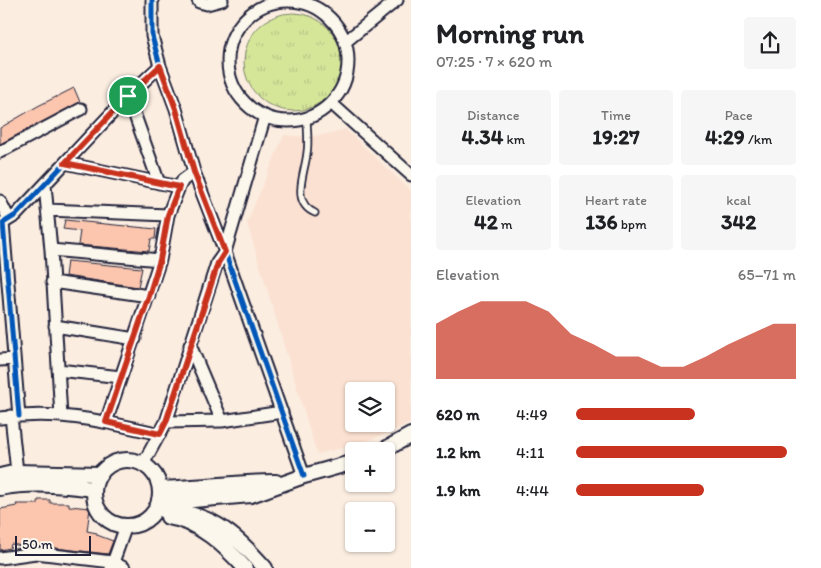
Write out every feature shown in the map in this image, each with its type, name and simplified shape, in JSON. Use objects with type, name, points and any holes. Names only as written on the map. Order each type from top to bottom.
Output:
[{"type":"street","points":[[152,0],[152,36],[160,66],[176,109],[194,172],[225,252],[304,476]]},
{"type":"street","points":[[198,0],[207,4],[222,0]]},
{"type":"street","points":[[345,42],[397,0]]},
{"type":"street","points":[[295,1],[312,5],[326,14],[338,26],[345,42],[348,58],[347,74],[341,90],[331,103],[320,112],[307,118],[293,121],[279,120],[265,116],[251,107],[239,95],[231,79],[228,62],[230,45],[237,29],[261,3],[295,1]]},
{"type":"street","points":[[17,472],[10,417],[14,359],[2,239],[3,223],[16,215],[128,96],[160,66]]},
{"type":"street","points":[[128,96],[159,183]]},
{"type":"street","points":[[331,103],[410,174]]},
{"type":"street","points":[[0,152],[81,109]]},
{"type":"street","points":[[143,464],[166,422],[218,263],[225,252],[265,116]]},
{"type":"street","points":[[65,163],[179,187]]},
{"type":"street","points":[[106,422],[160,260],[168,215],[183,180],[194,172]]},
{"type":"street","points":[[45,185],[52,250],[52,282],[61,416]]},
{"type":"street","points":[[0,200],[9,219]]},
{"type":"street","points":[[47,210],[168,215]]},
{"type":"street","points":[[52,250],[160,260]]},
{"type":"street","points":[[52,282],[149,296]]},
{"type":"street","points":[[55,326],[134,338]]},
{"type":"street","points":[[190,345],[222,420]]},
{"type":"street","points":[[0,360],[14,359]]},
{"type":"street","points":[[58,370],[121,377]]},
{"type":"street","points":[[166,422],[222,420],[282,412]]},
{"type":"street","points":[[10,417],[47,414],[91,418],[160,434]]},
{"type":"street","points":[[395,444],[411,435]]},
{"type":"street","points":[[124,460],[134,460],[151,470],[157,479],[157,503],[144,522],[126,526],[115,524],[102,514],[95,500],[94,489],[100,474],[106,467],[124,460]]},
{"type":"street","points":[[157,503],[251,494],[345,465]]},
{"type":"street","points":[[0,476],[17,472],[100,474]]},
{"type":"street","points":[[0,488],[20,484],[55,484],[94,489]]},
{"type":"street","points":[[157,503],[178,518],[203,530],[221,544],[245,568]]},
{"type":"street","points":[[157,503],[207,519],[228,532],[265,568]]},
{"type":"street","points":[[112,565],[126,526]]},
{"type":"street","points":[[0,558],[36,553],[124,568]]},
{"type":"lane","points":[[307,118],[307,153],[303,174],[302,202],[307,209],[315,213]]},
{"type":"shaded area","points":[[345,129],[411,191],[411,423],[395,430],[395,382],[345,382],[345,432],[389,432],[364,442],[345,442],[345,447],[317,454],[247,223],[284,135],[309,137],[334,133]]},
{"type":"green space","points":[[293,13],[312,17],[328,27],[338,43],[342,62],[338,81],[328,97],[312,107],[293,111],[274,107],[258,97],[248,81],[244,62],[248,43],[258,27],[274,17]]},
{"type":"building","points":[[74,88],[80,102],[0,144],[0,128]]},
{"type":"building","points":[[65,220],[156,229],[155,239],[151,239],[149,251],[78,245],[80,231],[63,229]]},
{"type":"building","points":[[67,261],[142,268],[138,287],[65,276]]},
{"type":"building","points":[[38,500],[50,500],[50,503],[69,503],[69,506],[90,508],[87,531],[97,533],[97,535],[113,541],[108,554],[11,544],[10,548],[0,550],[0,509],[17,506],[16,504],[38,504]]},
{"type":"cycle path","points":[[152,0],[152,36],[160,66],[176,109],[194,172],[225,252],[304,476]]},
{"type":"cycle path","points":[[19,416],[3,223],[16,215],[128,96],[160,66]]},
{"type":"route","points":[[160,66],[176,109],[194,172],[225,252],[218,263],[166,422],[160,434],[106,422],[149,296],[160,260],[168,215],[179,187],[65,163],[128,96],[160,66]]}]
